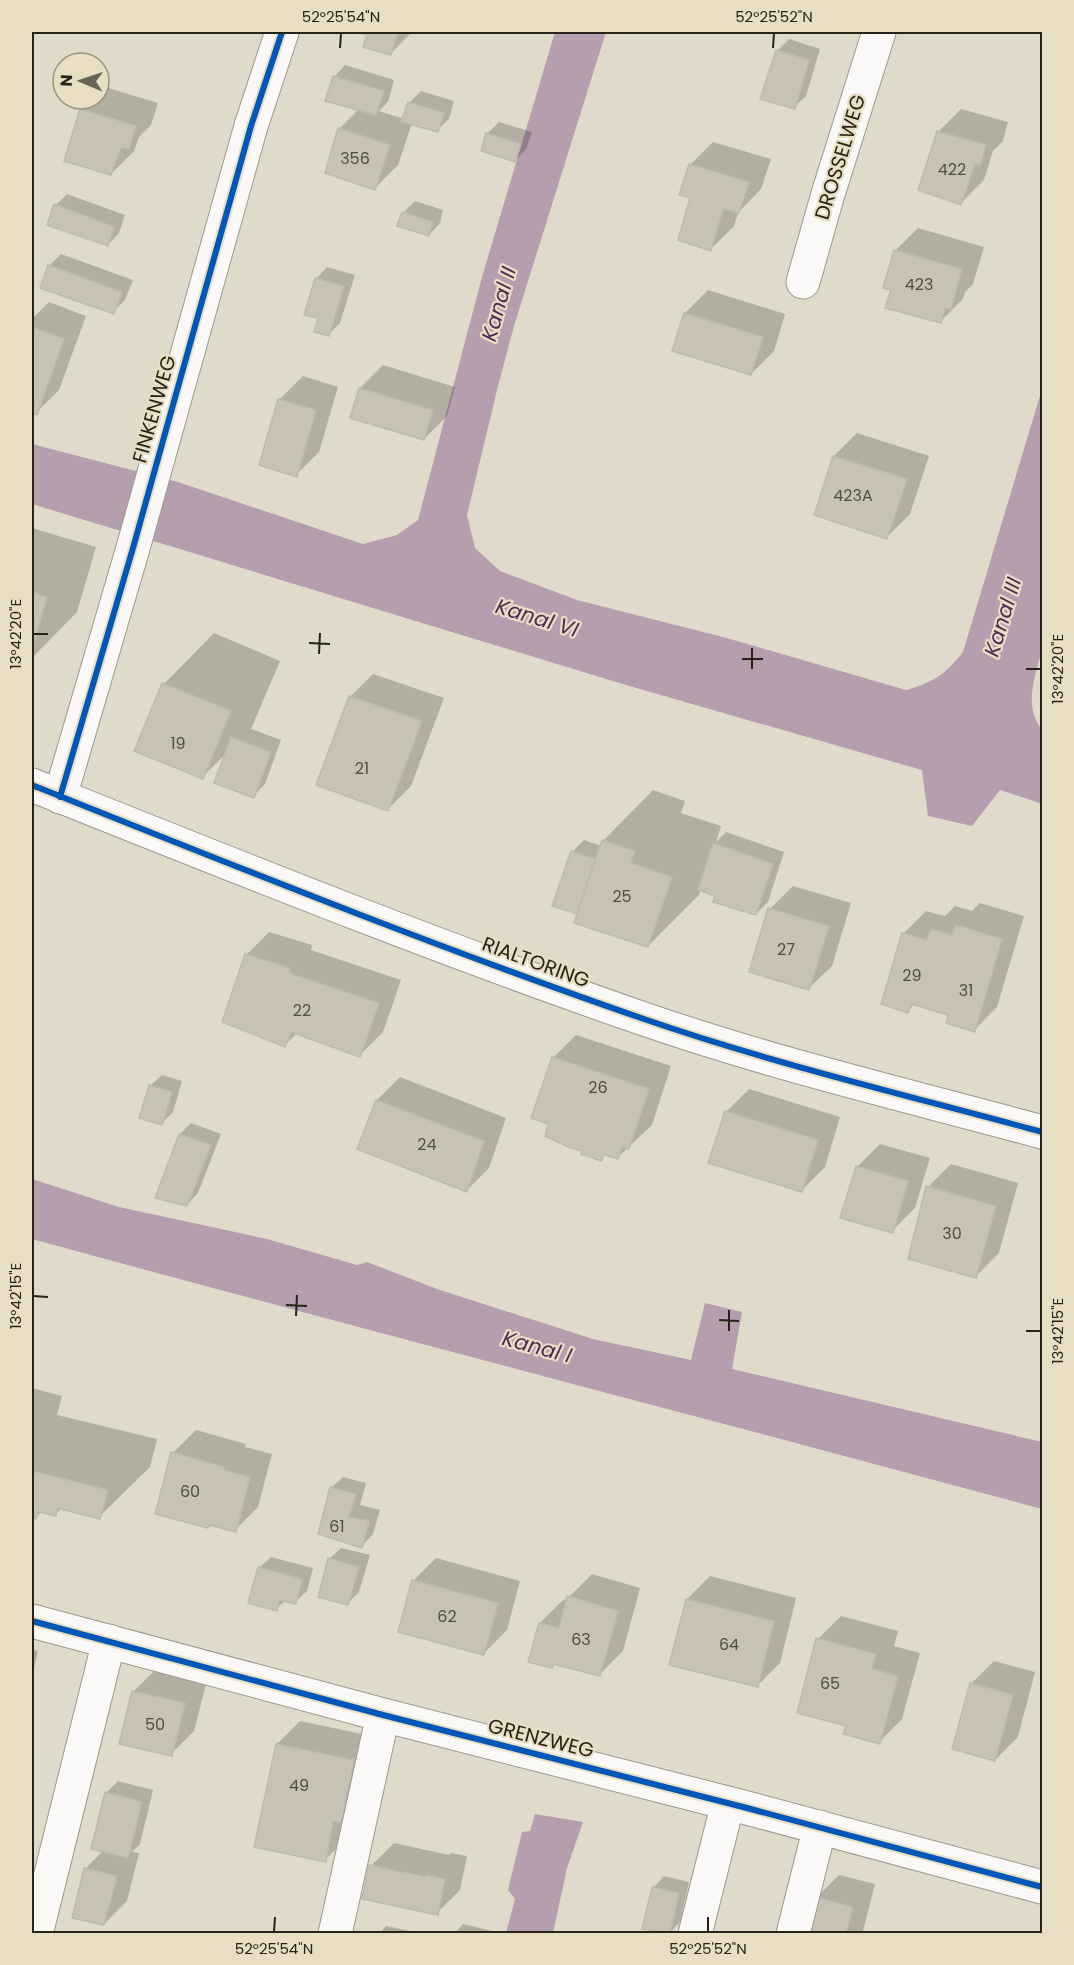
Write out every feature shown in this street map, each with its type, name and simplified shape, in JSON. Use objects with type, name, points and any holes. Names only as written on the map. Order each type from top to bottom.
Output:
[{"type":"street","name":"FINKENWEG","points":[[46,791],[133,548],[251,126],[282,32]]},
{"type":"street","name":"DROSSELWEG","points":[[803,282],[879,32]]},
{"type":"street","name":"RIALTORING","points":[[46,791],[427,939],[646,1020],[759,1055],[1042,1132]]},
{"type":"street","name":"GRENZWEG","points":[[32,1621],[1042,1887]]},
{"type":"street","points":[[36,1934],[109,1641]]},
{"type":"street","points":[[335,1934],[383,1715]]},
{"type":"street","points":[[695,1934],[728,1803]]},
{"type":"street","points":[[793,1934],[820,1827]]},
{"type":"water","points":[[555,32],[606,32],[514,326],[498,386],[467,515],[475,548],[500,571],[577,600],[723,637],[906,690],[939,676],[963,652],[1042,389],[1042,650],[1032,691],[1032,701],[1036,721],[1042,730],[1042,804],[1000,790],[972,826],[928,816],[922,770],[626,685],[32,504],[32,444],[178,482],[363,544],[397,535],[418,520],[482,277]]},
{"type":"water","name":"Kanal I","points":[[32,1179],[119,1207],[267,1239],[357,1265],[367,1262],[437,1289],[593,1339],[691,1360],[705,1303],[742,1312],[732,1369],[1042,1442],[1042,1509],[32,1239]]},
{"type":"water","points":[[535,1814],[583,1822],[567,1868],[553,1933],[506,1933],[515,1899],[508,1890],[522,1832],[530,1831]]},
{"type":"building","points":[[360,32],[398,32],[391,55],[363,47],[367,35]]},
{"type":"building","points":[[776,50],[809,60],[795,109],[760,99]]},
{"type":"building","points":[[333,76],[384,91],[376,115],[325,101]]},
{"type":"building","points":[[408,102],[444,113],[438,132],[401,122]]},
{"type":"building","points":[[79,111],[87,111],[136,126],[129,149],[121,148],[111,175],[64,161]]},
{"type":"building","points":[[338,128],[390,145],[375,190],[325,173]]},
{"type":"building","points":[[937,131],[986,145],[980,166],[975,163],[961,205],[918,190]]},
{"type":"building","points":[[486,133],[521,144],[515,162],[481,151]]},
{"type":"building","points":[[689,164],[749,182],[739,213],[723,209],[711,251],[678,240],[690,198],[679,195]]},
{"type":"building","points":[[54,204],[114,227],[108,246],[47,225]]},
{"type":"building","points":[[402,212],[433,222],[429,236],[397,226]]},
{"type":"building","points":[[894,250],[962,269],[951,309],[945,308],[941,323],[885,308],[891,290],[883,288]]},
{"type":"building","points":[[48,265],[122,292],[114,314],[40,288]]},
{"type":"building","points":[[315,278],[344,286],[329,336],[314,332],[318,318],[304,315]]},
{"type":"building","points":[[684,313],[763,337],[751,375],[672,351]]},
{"type":"building","points":[[32,327],[64,339],[37,415],[32,413]]},
{"type":"building","points":[[359,388],[433,410],[424,440],[350,418]]},
{"type":"building","points":[[278,399],[316,410],[297,477],[259,465]]},
{"type":"building","points":[[833,456],[907,479],[887,539],[814,515]]},
{"type":"building","points":[[32,592],[47,597],[32,650]]},
{"type":"building","points":[[162,683],[231,711],[203,779],[134,751]]},
{"type":"building","points":[[349,696],[422,721],[388,811],[316,785]]},
{"type":"building","points":[[231,737],[271,752],[254,798],[214,783]]},
{"type":"building","points":[[602,840],[635,851],[631,863],[672,877],[648,947],[574,923]]},
{"type":"building","points":[[713,843],[773,864],[756,915],[713,902],[715,896],[698,890]]},
{"type":"building","points":[[571,851],[595,859],[577,914],[552,906]]},
{"type":"building","points":[[768,908],[829,926],[809,990],[749,972]]},
{"type":"building","points":[[956,925],[1002,939],[975,1032],[946,1023],[948,1015],[911,1004],[908,1013],[881,1004],[902,933],[927,940],[931,929],[952,935]]},
{"type":"building","points":[[245,954],[290,968],[289,973],[379,1003],[360,1057],[291,1032],[285,1047],[222,1022]]},
{"type":"building","points":[[552,1057],[649,1089],[629,1149],[622,1147],[618,1159],[604,1155],[601,1161],[581,1154],[582,1151],[545,1136],[548,1124],[531,1118]]},
{"type":"building","points":[[149,1085],[172,1092],[162,1125],[139,1118]]},
{"type":"building","points":[[376,1100],[484,1141],[467,1192],[357,1149]]},
{"type":"building","points":[[725,1111],[818,1140],[802,1192],[708,1163]]},
{"type":"building","points":[[179,1134],[211,1145],[187,1206],[155,1198]]},
{"type":"building","points":[[856,1166],[908,1181],[893,1233],[840,1218]]},
{"type":"building","points":[[926,1186],[996,1206],[976,1278],[908,1259]]},
{"type":"building","points":[[171,1452],[250,1477],[236,1532],[209,1525],[208,1528],[155,1514]]},
{"type":"building","points":[[32,1471],[108,1490],[100,1519],[57,1508],[56,1516],[38,1512],[36,1519],[32,1517]]},
{"type":"building","points":[[330,1487],[356,1494],[349,1517],[369,1521],[362,1548],[318,1534]]},
{"type":"building","points":[[328,1558],[359,1567],[348,1605],[318,1597]]},
{"type":"building","points":[[258,1567],[302,1579],[296,1604],[279,1600],[277,1611],[248,1603]]},
{"type":"building","points":[[412,1580],[498,1603],[484,1655],[398,1632]]},
{"type":"building","points":[[567,1596],[618,1611],[600,1676],[553,1664],[552,1668],[528,1662],[539,1623],[559,1628]]},
{"type":"building","points":[[686,1599],[774,1621],[758,1687],[669,1665]]},
{"type":"building","points":[[816,1638],[876,1654],[872,1669],[898,1676],[880,1744],[843,1734],[846,1726],[797,1713]]},
{"type":"building","points":[[970,1683],[1013,1695],[995,1761],[952,1749]]},
{"type":"building","points":[[132,1691],[185,1703],[172,1756],[119,1744]]},
{"type":"building","points":[[276,1744],[354,1760],[341,1823],[333,1821],[326,1862],[254,1847]]},
{"type":"building","points":[[105,1792],[142,1802],[128,1858],[91,1849]]},
{"type":"building","points":[[369,1865],[445,1879],[438,1915],[362,1899]]},
{"type":"building","points":[[84,1868],[117,1876],[104,1925],[72,1918]]},
{"type":"building","points":[[652,1887],[679,1893],[670,1934],[642,1929]]},
{"type":"building","points":[[815,1897],[853,1907],[846,1934],[806,1934]]},
{"type":"cycle path","points":[[60,797],[133,548],[251,126],[282,32]]},
{"type":"cycle path","points":[[32,785],[413,935],[644,1019],[792,1065],[1042,1132]]},
{"type":"cycle path","points":[[32,1621],[1042,1887]]},
{"type":"water label","name":"Kanal II","points":[[499,304]]},
{"type":"water label","name":"Kanal III","points":[[1003,617]]},
{"type":"water label","name":"Kanal VI","points":[[537,618]]}]
